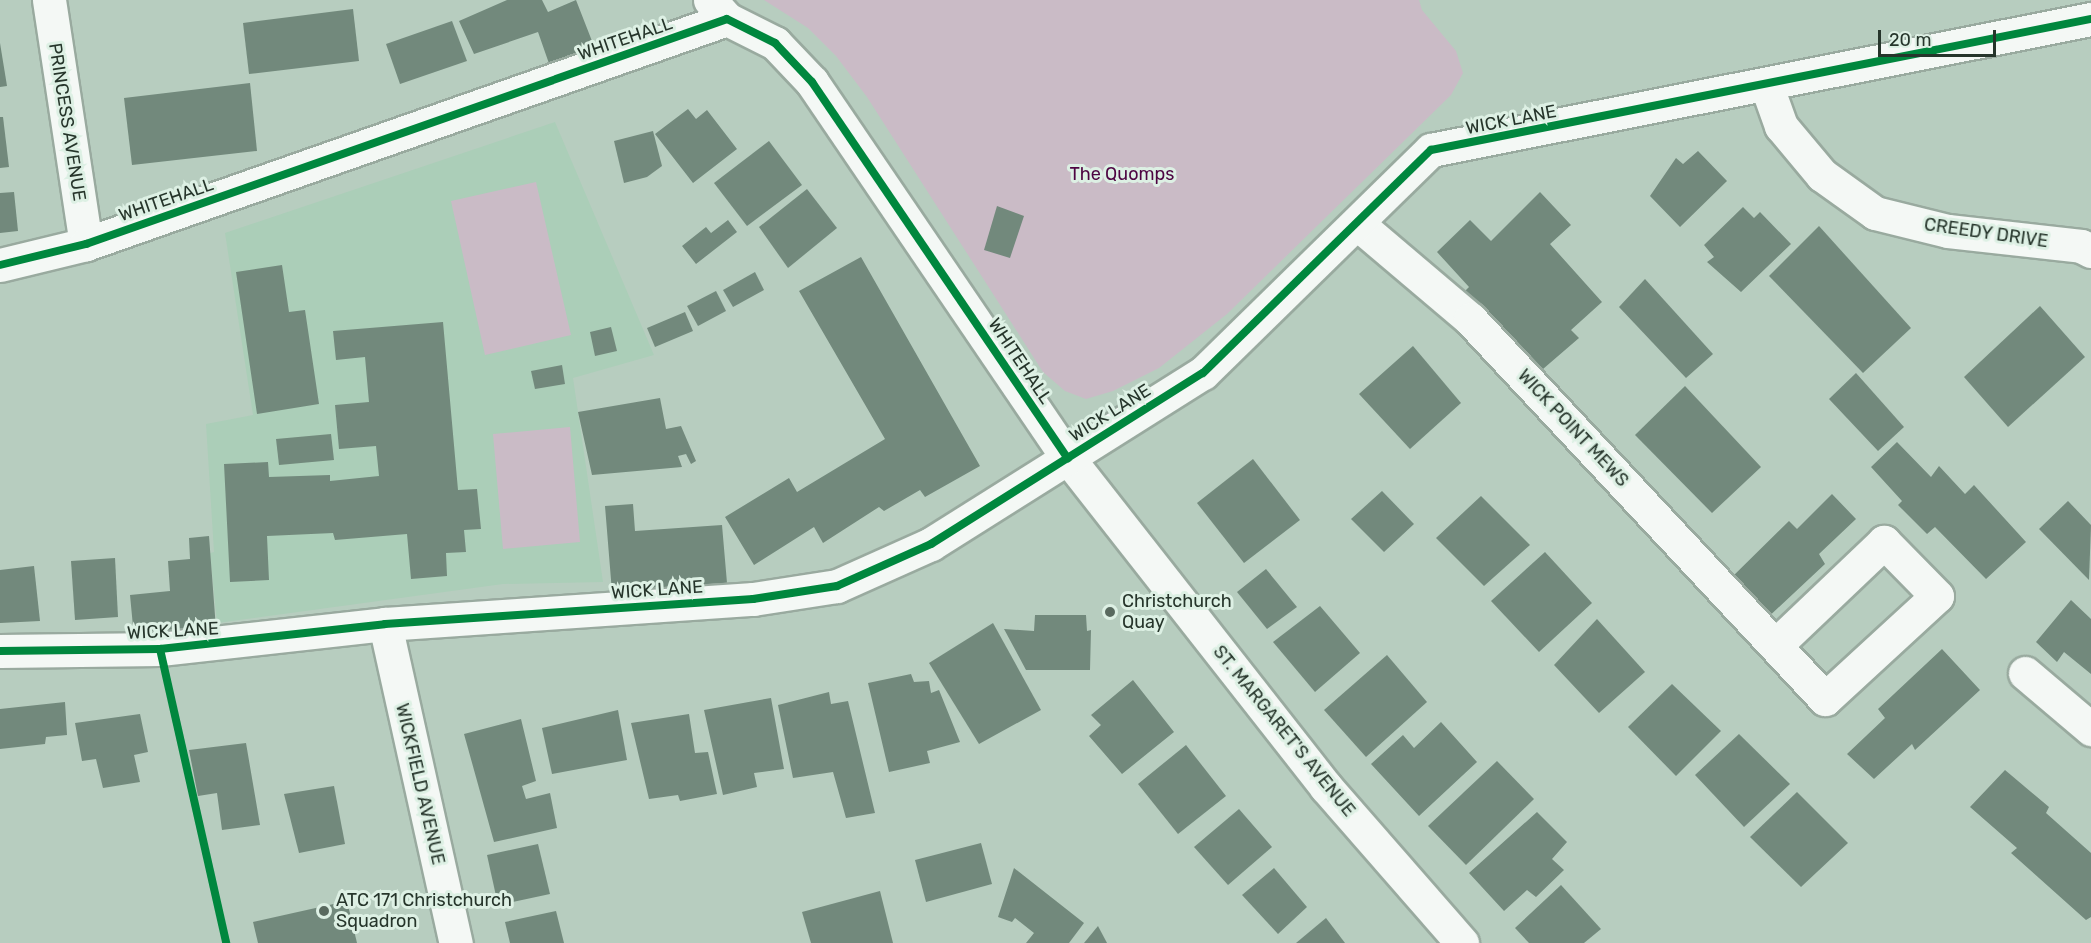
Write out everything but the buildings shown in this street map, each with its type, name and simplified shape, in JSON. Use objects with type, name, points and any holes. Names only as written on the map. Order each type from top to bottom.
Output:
[{"type":"street","name":"PRINCESS AVENUE","points":[[49,0],[86,244]]},
{"type":"street","name":"WHITEHALL","points":[[0,265],[86,244],[719,9],[775,43],[813,82],[1068,458]]},
{"type":"street","name":"WICK LANE","points":[[0,651],[160,649],[385,624],[753,599],[837,586],[931,544],[1203,373],[1358,224],[1431,150],[2091,19]]},
{"type":"street","name":"CREEDY DRIVE","points":[[1766,84],[1781,126],[1822,175],[1875,213],[1948,231],[2081,246],[2091,251]]},
{"type":"street","name":"WICK POINT MEWS","points":[[1358,224],[1470,319],[1825,699],[1937,596],[1884,542],[1776,645]]},
{"type":"street","name":"ST. MARGARET'S AVENUE","points":[[1068,458],[1326,787],[1462,943]]},
{"type":"street","name":"WICKFIELD AVENUE","points":[[385,624],[456,943]]},
{"type":"street","points":[[2025,673],[2091,729]]},
{"type":"shaded area","points":[[555,122],[654,355],[573,378],[603,582],[503,584],[217,623],[210,553],[214,552],[206,424],[253,415],[225,233]]},
{"type":"green space","name":"The Quomps","points":[[764,0],[1419,0],[1422,10],[1456,51],[1463,73],[1451,95],[1227,314],[1159,368],[1113,391],[1086,399],[1065,391],[1043,372],[867,97],[836,56],[808,28]]},
{"type":"green space","points":[[536,182],[571,335],[485,355],[451,201]]},
{"type":"green space","points":[[570,427],[580,542],[503,549],[493,434]]},
{"type":"cycle path","points":[[0,265],[86,244],[727,19],[775,43],[812,82],[1068,458]]},
{"type":"cycle path","points":[[0,651],[160,649],[385,624],[753,599],[837,586],[931,544],[1203,373],[1431,150],[2091,19]]},
{"type":"cycle path","points":[[160,649],[226,943]]},
{"type":"place","name":"Christchurch Quay","points":[[1110,612]]},
{"type":"place","name":"ATC 171 Christchurch Squadron","points":[[324,911]]}]
